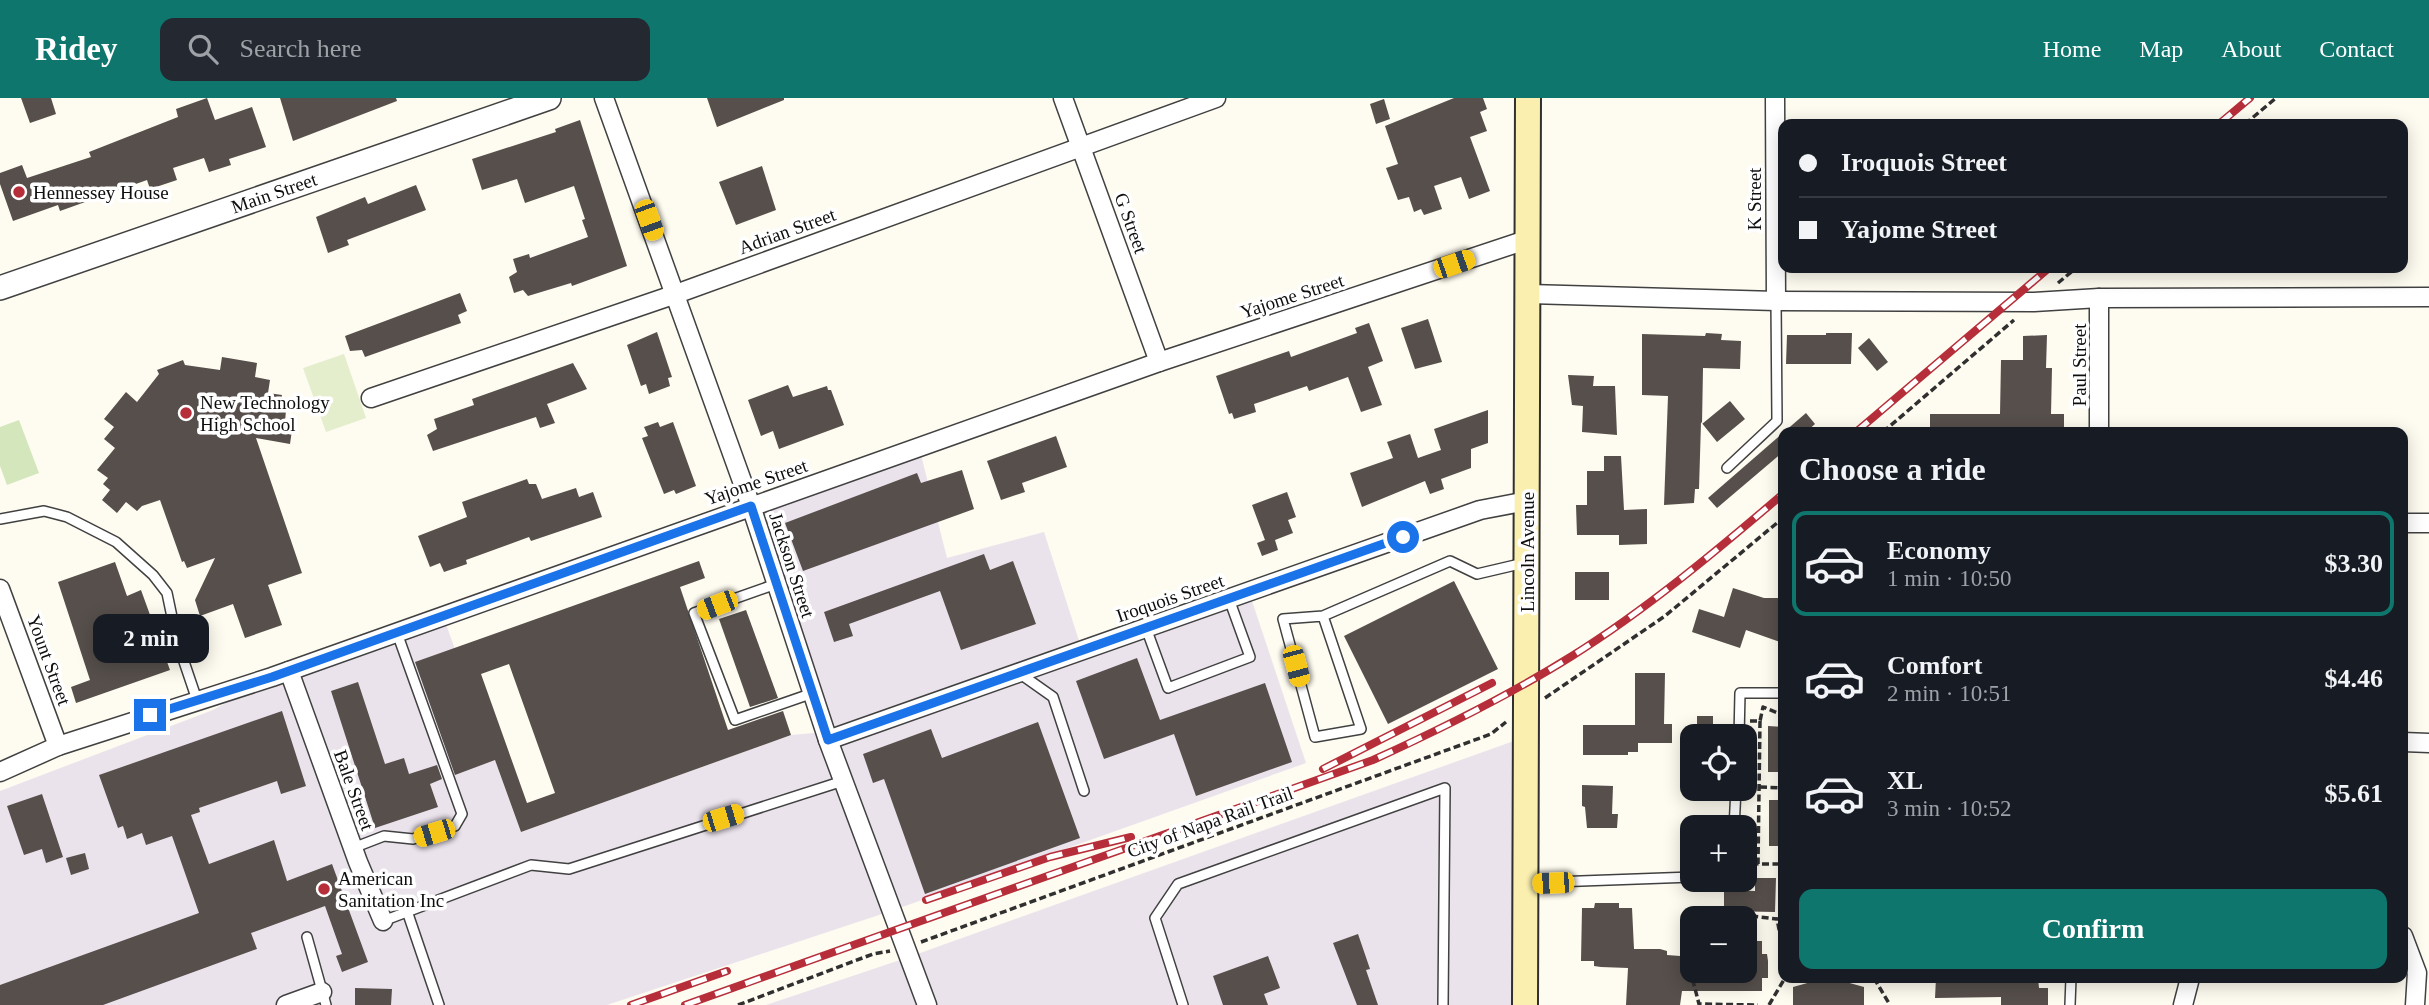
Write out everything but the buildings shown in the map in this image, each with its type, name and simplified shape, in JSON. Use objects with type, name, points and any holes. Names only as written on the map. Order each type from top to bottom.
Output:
[{"type":"main road","name":"Lincoln Avenue","points":[[1525,1005],[1528,98]]},
{"type":"street","name":"Main Street","points":[[0,288],[549,98]]},
{"type":"street","name":"Jackson Street","points":[[604,98],[751,506],[828,740],[927,1005]]},
{"type":"street","name":"G Street","points":[[1063,98],[1159,362]]},
{"type":"street","name":"Adrian Street","points":[[371,398],[676,294],[1216,98]]},
{"type":"street","name":"K Street","points":[[1775,98],[1776,301]]},
{"type":"street","name":"Yajome Street","points":[[0,772],[58,746],[289,671],[1159,362],[1529,239]]},
{"type":"street","points":[[1529,294],[1776,301],[2034,302],[2099,298],[2429,298]]},
{"type":"street","name":"Paul Street","points":[[2099,298],[2099,427]]},
{"type":"street","name":"Iroquois Street","points":[[828,740],[1480,510],[1527,501]]},
{"type":"street","points":[[2408,523],[2429,523]]},
{"type":"street","name":"Yount Street","points":[[0,589],[58,746]]},
{"type":"street","name":"Bale Street","points":[[289,671],[353,849],[383,921]]},
{"type":"street","points":[[2408,742],[2429,743]]},
{"type":"street","points":[[2408,949],[2417,973],[2415,1005]]},
{"type":"street","points":[[2182,1005],[2189,983]]},
{"type":"street","points":[[286,1005],[324,999]]},
{"type":"lane","points":[[1727,468],[1777,421],[1776,301]]},
{"type":"lane","points":[[0,519],[44,511],[67,517],[116,542],[153,575],[167,593],[177,641],[197,700]]},
{"type":"lane","points":[[1323,616],[1361,729],[1315,737],[1283,619],[1323,616],[1450,561],[1477,574],[1526,562]]},
{"type":"lane","points":[[776,584],[694,613],[735,720],[813,694]]},
{"type":"lane","points":[[1146,628],[1168,688],[1250,657],[1229,599]]},
{"type":"lane","points":[[353,849],[384,836],[414,839],[424,836],[455,826],[462,814],[397,633]]},
{"type":"lane","points":[[1018,672],[1053,697],[1084,791]]},
{"type":"lane","points":[[1739,724],[1740,693],[1778,693]]},
{"type":"lane","points":[[383,921],[531,864],[569,869],[843,781]]},
{"type":"lane","points":[[1183,1005],[1155,918],[1178,884],[1445,788],[1443,1005]]},
{"type":"lane","points":[[1525,883],[1680,877]]},
{"type":"lane","points":[[407,912],[439,1005]]},
{"type":"lane","points":[[307,937],[324,999]]},
{"type":"lane","points":[[2070,1005],[2071,983]]},
{"type":"path","points":[[2251,119],[2276,98]]},
{"type":"path","points":[[2065,277],[2070,273]]},
{"type":"path","points":[[1889,427],[2024,311]]},
{"type":"path","points":[[1556,691],[1665,616],[1778,522]]},
{"type":"path","points":[[1778,713],[1763,707],[1760,721],[1758,864],[1778,864]]},
{"type":"path","points":[[1739,721],[1760,721]]},
{"type":"path","name":"City of Napa Rail Trail","points":[[926,940],[1491,733],[1501,724]]},
{"type":"path","points":[[1759,787],[1778,788]]},
{"type":"path","points":[[1757,917],[1777,919],[1778,924]]},
{"type":"path","points":[[737,1005],[873,954],[894,950]]},
{"type":"path","points":[[1694,983],[1699,1004],[1758,1005]]},
{"type":"path","points":[[1769,1005],[1782,983]]},
{"type":"path","points":[[1877,983],[1890,1005]]},
{"type":"shaded area","points":[[919,447],[947,558],[1044,532],[1082,650],[1249,592],[1306,763],[891,911],[607,1005],[0,1005],[0,791],[213,710],[272,677],[443,616],[521,832],[791,735],[825,732],[751,506]]},
{"type":"shaded area","points":[[1525,737],[1525,1005],[766,1005],[909,957]]},
{"type":"green space","points":[[344,354],[366,418],[326,432],[303,368]]},
{"type":"green space","points":[[19,420],[39,473],[7,485],[0,466],[0,427]]},
{"type":"railway","points":[[2225,119],[2250,98]]},
{"type":"railway","points":[[1862,427],[2043,273]]},
{"type":"railway","points":[[685,1005],[1373,760],[1499,698],[1600,638],[1680,579],[1778,498]]},
{"type":"railway","points":[[1323,769],[1492,683]]},
{"type":"railway","points":[[926,900],[1050,857],[1131,837]]},
{"type":"railway","points":[[631,1005],[727,971]]},
{"type":"place","name":"Hennessey House","points":[[19,192]]},
{"type":"place","name":"New Technology High School","points":[[186,413]]},
{"type":"place","name":"American Sanitation Inc","points":[[324,889]]},
{"type":"route","points":[[150,715],[272,677],[751,506],[828,740],[1403,537]]}]
